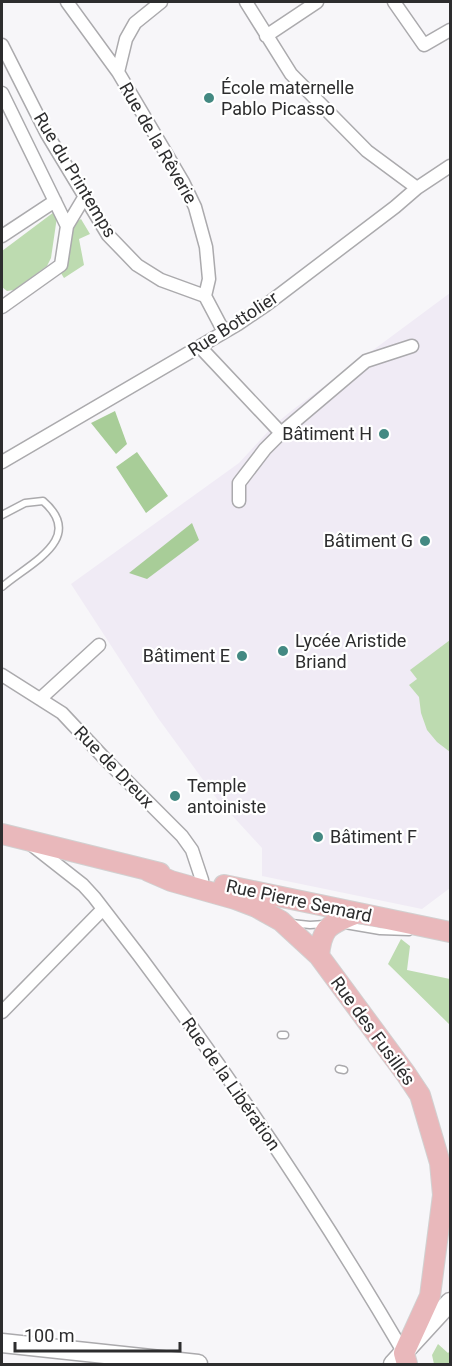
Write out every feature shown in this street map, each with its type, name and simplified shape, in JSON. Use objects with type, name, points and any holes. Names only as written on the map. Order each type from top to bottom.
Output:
[{"type":"main road","name":"Rue Pierre Semard","points":[[2,834],[148,871],[245,903],[281,921]]},
{"type":"main road","name":"Rue Pierre Semard","points":[[148,871],[202,880],[450,932]]},
{"type":"main road","points":[[319,957],[320,940],[331,924],[357,913]]},
{"type":"main road","name":"Rue des Fusillés","points":[[281,921],[319,957],[420,1095],[440,1163],[443,1195],[430,1296],[401,1361]]},
{"type":"main road","points":[[401,1361],[450,1302]]},
{"type":"main road","points":[[2,1343],[198,1365]]},
{"type":"street","name":"Rue de la Rêverie","points":[[68,2],[118,72],[183,182],[195,207],[206,247],[209,279],[205,296]]},
{"type":"street","points":[[118,72],[126,39],[135,23],[161,2]]},
{"type":"street","points":[[246,2],[291,74],[313,98],[367,151],[417,188]]},
{"type":"street","points":[[266,36],[317,2]]},
{"type":"street","points":[[394,2],[424,45],[450,30]]},
{"type":"street","name":"Rue du Printemps","points":[[2,45],[47,134],[108,235],[137,266],[161,280],[205,296]]},
{"type":"street","points":[[2,93],[67,226]]},
{"type":"street","name":"Rue Bottolier","points":[[2,462],[200,347],[266,305],[417,188],[450,166]]},
{"type":"street","points":[[3,304],[61,265],[67,226],[85,196]]},
{"type":"street","points":[[2,236],[55,201]]},
{"type":"street","points":[[205,296],[224,332]]},
{"type":"street","points":[[238,501],[239,483],[265,449],[281,434],[366,361],[412,346]]},
{"type":"street","points":[[200,347],[281,434]]},
{"type":"street","points":[[40,699],[99,645]]},
{"type":"street","name":"Rue de Dreux","points":[[2,675],[62,713],[182,836],[192,850],[202,880]]},
{"type":"street","name":"Rue de la Libération","points":[[27,841],[83,885],[103,909],[254,1114],[401,1361]]},
{"type":"street","points":[[2,1012],[103,909]]},
{"type":"lane","points":[[2,515],[25,503],[43,501],[53,510],[59,526],[58,537],[49,550],[2,587]]},
{"type":"lane","points":[[281,921],[419,934]]},
{"type":"shaded area","name":"Lycée Aristide Briand","points":[[450,293],[450,888],[422,909],[262,876],[262,848],[217,799],[158,718],[71,584],[239,463],[274,425],[295,408]]},
{"type":"green space","points":[[54,212],[57,217],[51,258],[47,266],[14,290],[7,291],[2,287],[2,251]]},
{"type":"green space","points":[[81,219],[90,234],[79,239],[84,265],[64,278],[59,270],[69,227]]},
{"type":"green space","points":[[115,411],[127,444],[116,454],[91,423]]},
{"type":"green space","points":[[137,452],[168,496],[146,513],[116,467]]},
{"type":"green space","points":[[192,523],[199,540],[147,579],[129,573]]},
{"type":"green space","points":[[450,640],[450,752],[427,730],[421,713],[419,697],[409,685],[417,679],[410,670]]},
{"type":"green space","points":[[401,939],[410,946],[407,970],[450,979],[450,1025],[388,964]]},
{"type":"green space","points":[[438,1344],[448,1353],[450,1351],[450,1364],[434,1364],[432,1355]]},
{"type":"place","name":"École maternelle Pablo Picasso","points":[[209,98]]},
{"type":"place","name":"Bâtiment H","points":[[384,434]]},
{"type":"place","name":"Bâtiment G","points":[[425,541]]},
{"type":"place","name":"Lycée Aristide Briand","points":[[283,651]]},
{"type":"place","name":"Bâtiment E","points":[[242,656]]},
{"type":"place","name":"Temple antoiniste","points":[[175,796]]},
{"type":"place","name":"Bâtiment F","points":[[318,837]]}]
